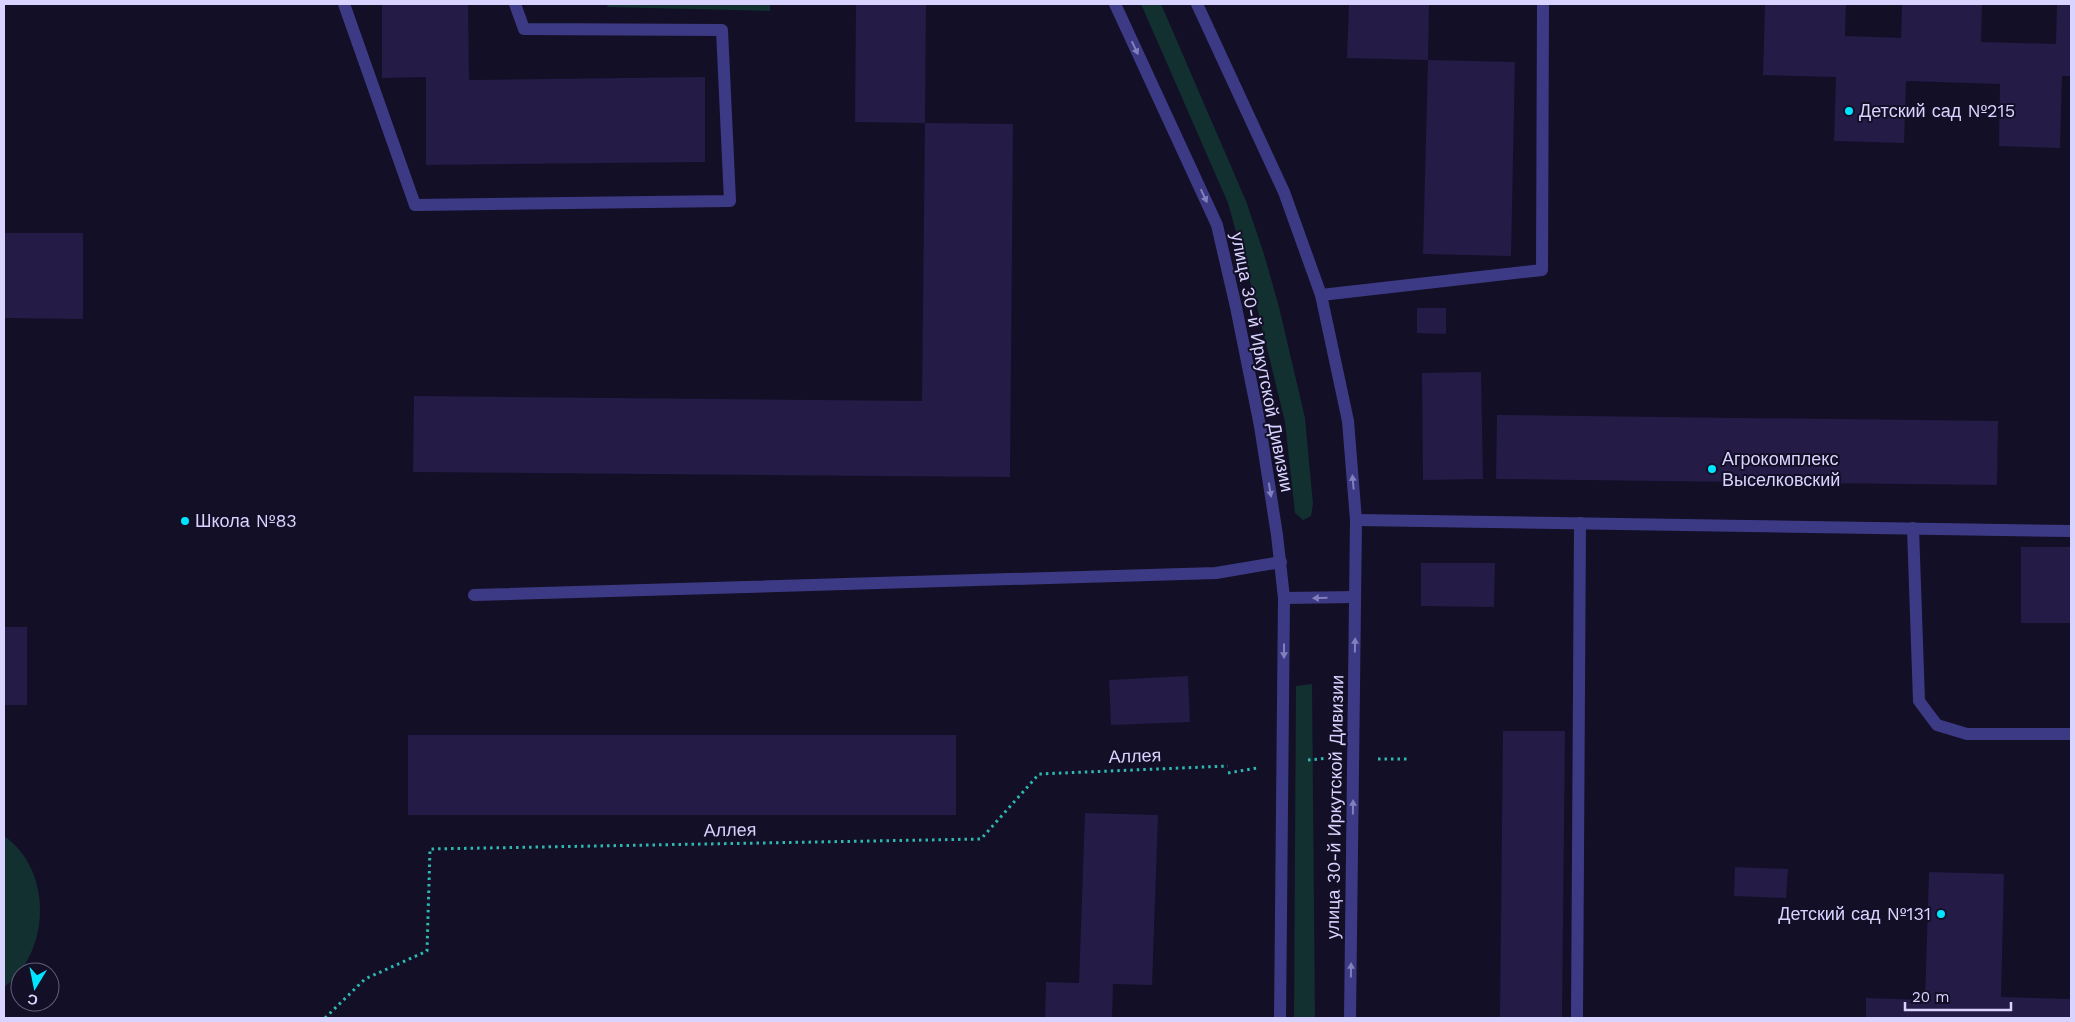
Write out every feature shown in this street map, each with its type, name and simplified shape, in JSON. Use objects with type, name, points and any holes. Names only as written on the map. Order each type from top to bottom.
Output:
[{"type":"street","points":[[344,4],[416,205],[730,201],[722,30],[524,29],[515,4]]},
{"type":"street","name":"улица 30-й Иркутской Дивизии","points":[[1115,4],[1217,226],[1236,307],[1260,426],[1281,562],[1284,598],[1280,1018]]},
{"type":"street","name":"улица 30-й Иркутской Дивизии","points":[[1197,4],[1284,192],[1321,296],[1348,421],[1356,520],[1350,1018]]},
{"type":"street","points":[[1321,296],[1542,270],[1543,4]]},
{"type":"street","points":[[1356,520],[2071,531]]},
{"type":"street","points":[[1577,1018],[1580,523]]},
{"type":"street","points":[[1913,528],[1919,701],[1936,725],[1967,734],[2071,734]]},
{"type":"street","points":[[474,595],[1216,573],[1281,562]]},
{"type":"street","points":[[1284,598],[1356,597]]},
{"type":"path","points":[[1228,773],[1318,758],[1410,759]]},
{"type":"path","name":"Аллея","points":[[325,1018],[365,980],[427,951],[430,849],[981,839],[1039,774],[1228,766]]},
{"type":"green space","points":[[608,4],[770,4],[770,11],[607,7]]},
{"type":"green space","points":[[1141,4],[1161,4],[1246,201],[1264,254],[1279,307],[1305,418],[1313,504],[1311,516],[1303,520],[1295,513],[1285,422],[1256,303],[1228,203]]},
{"type":"green space","points":[[1312,684],[1315,1018],[1294,1018],[1296,686]]},
{"type":"green space","points":[[4,836],[20,851],[31,869],[38,889],[40,911],[38,933],[31,953],[26,962],[10,962],[10,981],[4,987]]},
{"type":"building","points":[[382,4],[468,4],[469,80],[705,77],[705,162],[426,165],[426,77],[382,78]]},
{"type":"building","points":[[856,4],[926,4],[925,123],[855,122]]},
{"type":"building","points":[[1349,4],[1429,4],[1428,60],[1347,58]]},
{"type":"building","points":[[1765,4],[1846,4],[1845,36],[1901,38],[1902,4],[1982,4],[1981,42],[2056,44],[2057,4],[2071,4],[2071,76],[2062,76],[2060,148],[1999,146],[2000,84],[1906,81],[1904,143],[1834,141],[1836,77],[1763,75]]},
{"type":"building","points":[[1428,60],[1515,62],[1511,256],[1423,254]]},
{"type":"building","points":[[925,123],[1013,124],[1010,477],[413,472],[414,396],[922,401]]},
{"type":"building","points":[[4,233],[83,233],[83,319],[4,318]]},
{"type":"building","points":[[1417,308],[1446,308],[1446,334],[1417,333]]},
{"type":"building","points":[[1481,372],[1483,479],[1423,480],[1422,373]]},
{"type":"building","points":[[1497,415],[1998,421],[1997,485],[1496,479]]},
{"type":"building","points":[[2021,547],[2071,547],[2071,623],[2021,623]]},
{"type":"building","points":[[1421,563],[1495,563],[1494,607],[1421,606]]},
{"type":"building","points":[[4,627],[27,627],[27,705],[4,705]]},
{"type":"building","points":[[1188,676],[1190,722],[1111,725],[1109,680]]},
{"type":"building","points":[[1503,731],[1565,731],[1562,1018],[1500,1018]]},
{"type":"building","points":[[408,735],[956,735],[956,815],[408,815]]},
{"type":"building","points":[[1085,813],[1158,815],[1152,985],[1113,984],[1112,1018],[1045,1018],[1046,982],[1079,983]]},
{"type":"building","points":[[1735,867],[1788,869],[1786,898],[1734,896]]},
{"type":"building","points":[[1929,872],[2004,874],[2001,997],[2071,999],[2071,1018],[1866,1018],[1866,998],[1925,1000]]},
{"type":"place","name":"Детский сад №215","points":[[1849,111]]},
{"type":"place","name":"Агрокомплекс Выселковский","points":[[1712,469]]},
{"type":"place","name":"Школа №83","points":[[185,521]]},
{"type":"place","name":"Детский сад №131","points":[[1941,914]]}]
